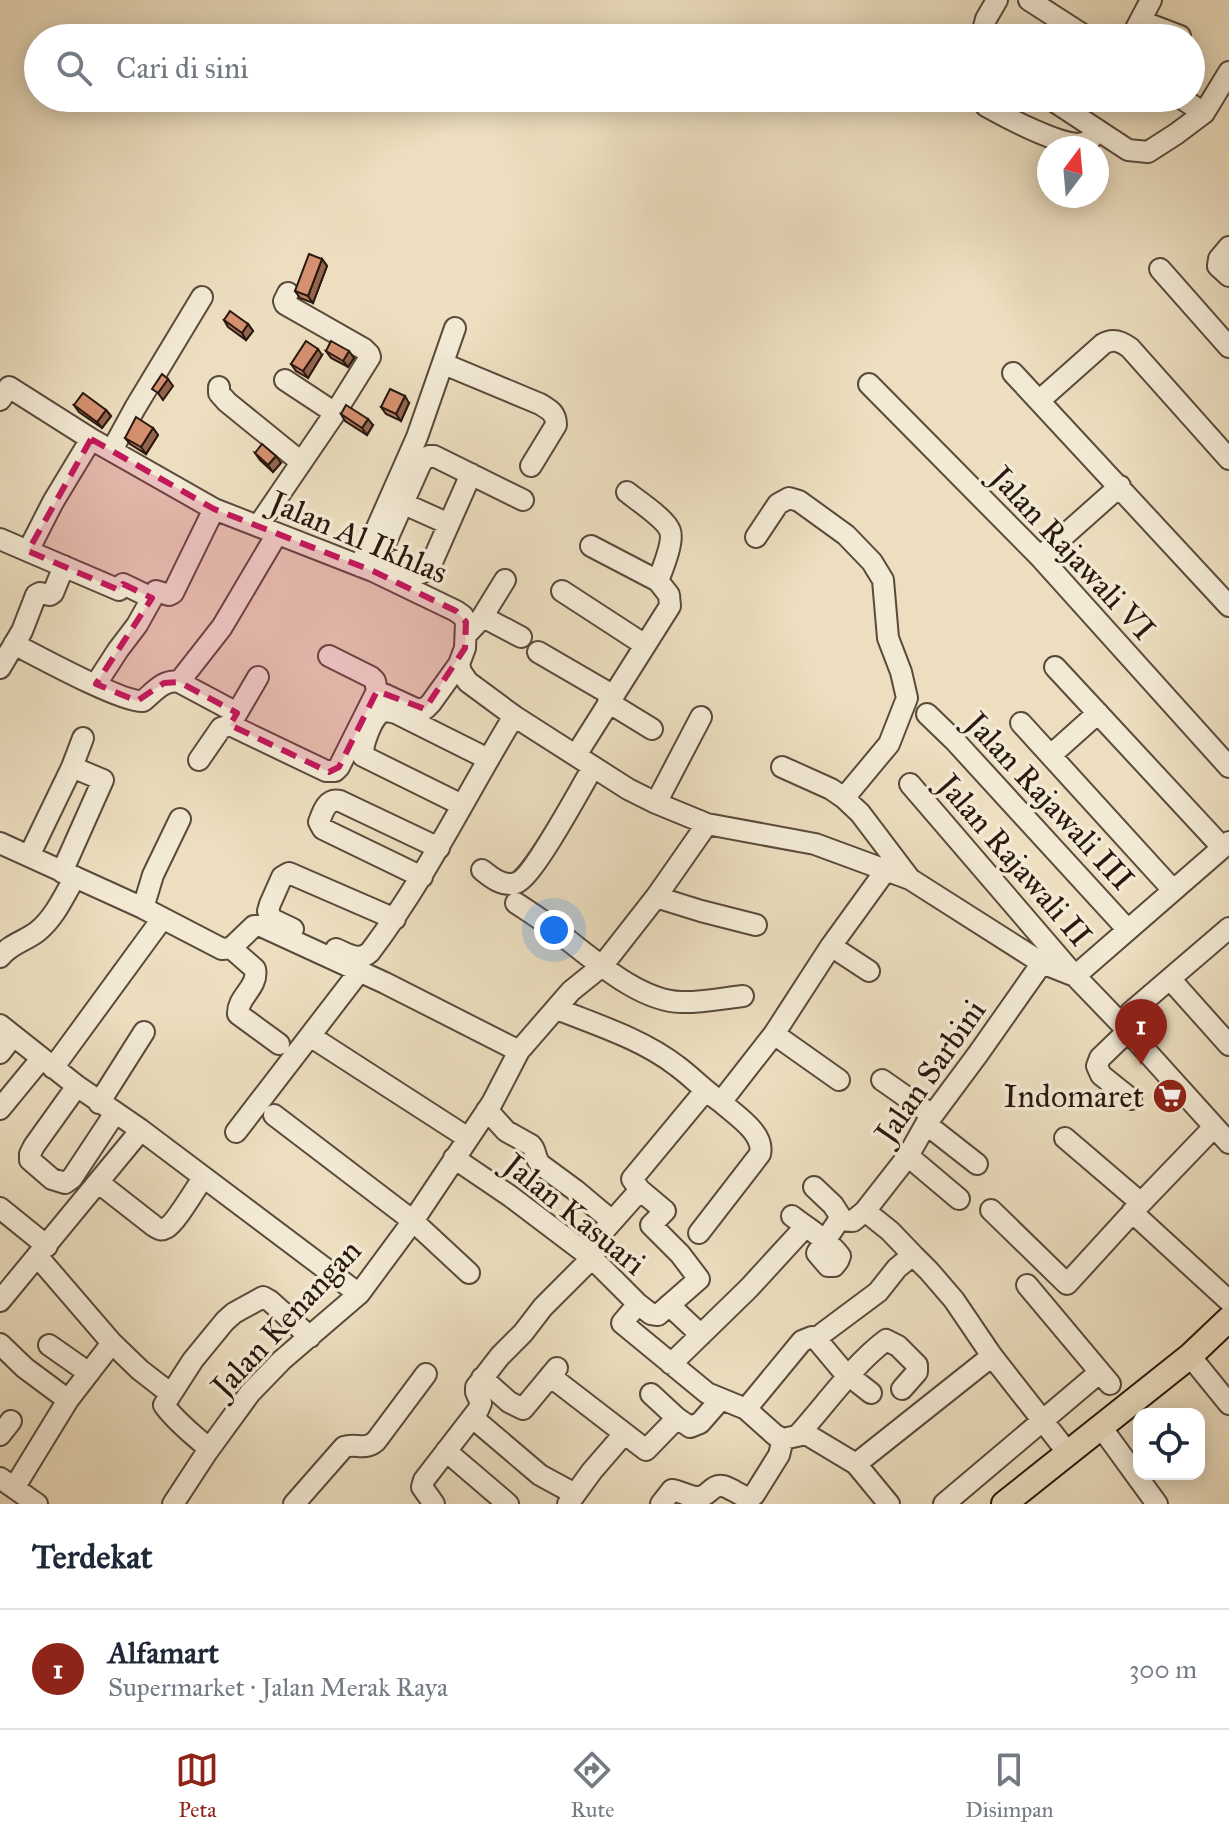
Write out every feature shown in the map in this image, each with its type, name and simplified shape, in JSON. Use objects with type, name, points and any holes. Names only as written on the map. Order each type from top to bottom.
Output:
[{"type":"main road","points":[[1004,1504],[1190,1356],[1229,1319]]},
{"type":"street","points":[[985,24],[997,0]]},
{"type":"street","points":[[1029,0],[1066,24]]},
{"type":"street","points":[[1139,24],[1151,0]]},
{"type":"street","points":[[1205,111],[1229,72]]},
{"type":"street","points":[[996,112],[1064,142],[1084,143],[1097,130]]},
{"type":"street","points":[[1070,112],[1128,150],[1148,152],[1204,113]]},
{"type":"street","points":[[1228,275],[1218,266],[1219,259],[1229,247]]},
{"type":"street","points":[[1160,269],[1229,347]]},
{"type":"street","points":[[258,526],[335,413],[368,361],[369,354],[285,304],[288,293]]},
{"type":"street","points":[[112,450],[202,297]]},
{"type":"street","points":[[371,564],[455,328]]},
{"type":"street","points":[[1040,400],[1103,344],[1120,342],[1130,348],[1229,459]]},
{"type":"street","points":[[444,364],[553,412],[556,425],[531,466]]},
{"type":"street","points":[[1013,373],[1229,606]]},
{"type":"street","points":[[285,380],[335,413]]},
{"type":"street","name":"Jalan Rajawali VI","points":[[869,384],[1040,557],[1229,767]]},
{"type":"street","name":"Jalan Al Ikhlas","points":[[0,401],[9,387],[91,439],[214,509],[277,534],[371,564],[463,616],[466,635]]},
{"type":"street","points":[[219,387],[219,393],[227,402],[301,462]]},
{"type":"street","points":[[28,551],[91,439]]},
{"type":"street","points":[[371,564],[423,460],[429,456],[523,500]]},
{"type":"street","points":[[371,564],[425,572],[431,565],[471,474]]},
{"type":"street","points":[[1040,557],[1120,486]]},
{"type":"street","points":[[627,492],[664,522],[670,531],[671,540],[658,581]]},
{"type":"street","points":[[756,537],[778,504],[789,498],[799,501],[846,535],[872,562],[883,580],[888,638],[907,698],[889,744],[844,798]]},
{"type":"street","points":[[402,503],[449,524]]},
{"type":"street","points":[[96,684],[152,598],[158,591],[169,595],[173,593],[214,509]]},
{"type":"street","points":[[179,682],[222,627],[277,534]]},
{"type":"street","points":[[0,539],[119,590],[123,584],[152,598]]},
{"type":"street","points":[[576,755],[670,606],[669,595],[658,581],[591,546]]},
{"type":"street","points":[[1,665],[22,631],[36,595],[53,593],[64,566]]},
{"type":"street","points":[[377,691],[416,709],[425,709],[459,664],[466,635],[483,617],[505,580]]},
{"type":"street","points":[[562,591],[645,645]]},
{"type":"street","points":[[483,617],[521,637]]},
{"type":"street","points":[[14,644],[137,701],[143,701],[165,683],[179,682],[233,719],[332,772],[339,767],[377,691],[371,677],[329,656]]},
{"type":"street","points":[[538,652],[652,729]]},
{"type":"street","points":[[459,664],[468,682],[514,716],[656,803],[707,824],[815,844],[910,879],[1042,963],[1075,976],[1226,844],[1055,667]]},
{"type":"street","points":[[199,760],[221,728],[233,719],[258,677]]},
{"type":"street","points":[[462,805],[363,756],[366,737],[376,717],[382,712],[396,713],[488,759]]},
{"type":"street","points":[[1051,755],[1098,713]]},
{"type":"street","name":"Jalan Rajawali III","points":[[927,714],[1128,930]]},
{"type":"street","points":[[395,919],[289,873],[282,877],[268,911],[276,921],[360,958],[365,957],[395,919],[422,877],[514,716]]},
{"type":"street","points":[[656,803],[701,717]]},
{"type":"street","points":[[1021,723],[1173,890]]},
{"type":"street","points":[[29,856],[83,738]]},
{"type":"street","points":[[2,952],[36,933],[52,917],[69,874],[103,780],[72,767]]},
{"type":"street","points":[[482,870],[503,883],[512,885],[521,882],[593,767]]},
{"type":"street","points":[[782,767],[844,798],[860,813],[910,879]]},
{"type":"street","name":"Jalan Rajawali II","points":[[910,784],[1075,976],[1229,1143]]},
{"type":"street","points":[[422,877],[323,829],[319,822],[328,804],[333,800],[340,801],[439,848]]},
{"type":"street","points":[[143,908],[153,875],[180,819]]},
{"type":"street","name":"Jalan Kenangan","points":[[173,1504],[250,1393],[282,1360],[359,1294],[413,1221],[487,1110],[519,1051],[571,991],[602,966],[707,824]]},
{"type":"street","points":[[0,843],[143,908],[222,949],[231,948],[257,925],[519,1051]]},
{"type":"street","points":[[638,1304],[651,1314],[661,1313],[699,1279],[680,1254],[651,1225],[665,1211],[640,1190],[633,1177],[774,1034],[831,946],[886,870]]},
{"type":"street","points":[[656,897],[756,925]]},
{"type":"street","points":[[516,903],[624,981],[654,996],[680,1002],[743,996]]},
{"type":"street","points":[[0,1109],[47,1063],[162,919]]},
{"type":"street","points":[[1131,1099],[1101,1075],[1097,1066],[1100,1058],[1124,1028],[1131,1012],[1225,938]]},
{"type":"street","points":[[831,946],[869,971]]},
{"type":"street","points":[[231,948],[257,973],[237,1008],[238,1014],[279,1044]]},
{"type":"street","name":"Jalan Sarbini","points":[[865,1211],[908,1156],[929,1119],[1042,963]]},
{"type":"street","points":[[236,1132],[359,972]]},
{"type":"street","points":[[1170,979],[1229,1045]]},
{"type":"street","points":[[557,1009],[598,1025],[678,1066],[747,1126],[761,1143],[760,1154],[699,1233]]},
{"type":"street","points":[[0,1053],[7,1030],[77,1086],[141,1130],[359,1294]]},
{"type":"street","points":[[77,1086],[30,1154],[30,1160],[52,1179],[65,1183],[72,1178],[144,1032]]},
{"type":"street","points":[[774,1034],[839,1080]]},
{"type":"street","points":[[310,1036],[468,1138]]},
{"type":"street","points":[[882,1080],[977,1164]]},
{"type":"street","points":[[487,1110],[506,1131],[534,1149],[534,1156],[541,1165],[612,1221]]},
{"type":"street","points":[[274,1115],[413,1221],[469,1273]]},
{"type":"street","points":[[991,1210],[1067,1284],[1214,1127]]},
{"type":"street","points":[[0,1301],[141,1130]]},
{"type":"street","points":[[1065,1138],[1229,1301]]},
{"type":"street","points":[[908,1156],[959,1199]]},
{"type":"street","name":"Jalan Kasuari","points":[[454,1158],[588,1256],[638,1304],[622,1323],[707,1393],[746,1409],[775,1435],[791,1437],[806,1434],[856,1464],[889,1504]]},
{"type":"street","points":[[99,1183],[165,1230],[203,1178]]},
{"type":"street","points":[[814,1187],[833,1205],[842,1219],[853,1221],[865,1211],[890,1231],[929,1271],[1068,1453]]},
{"type":"street","points":[[434,1504],[422,1487],[424,1480],[473,1418],[481,1403],[476,1387],[640,1190]]},
{"type":"street","points":[[0,1208],[42,1251],[112,1343],[171,1394]]},
{"type":"street","points":[[671,1364],[774,1264],[799,1221],[823,1241],[842,1219]]},
{"type":"street","points":[[817,1340],[878,1292],[897,1268],[913,1255]]},
{"type":"street","points":[[944,1504],[1042,1420],[1105,1378],[1027,1285]]},
{"type":"street","points":[[209,1449],[173,1418],[164,1405],[193,1360],[225,1321],[263,1297],[310,1337]]},
{"type":"street","points":[[669,1305],[701,1335]]},
{"type":"street","points":[[746,1409],[802,1341],[812,1337],[849,1376],[871,1393]]},
{"type":"street","points":[[661,1504],[672,1490],[699,1497],[720,1485],[748,1498],[754,1495],[791,1437],[886,1340],[892,1341],[917,1365],[917,1372],[902,1389]]},
{"type":"street","points":[[37,1504],[5,1486],[112,1343]]},
{"type":"street","points":[[0,1344],[25,1368],[68,1400]]},
{"type":"street","points":[[49,1345],[89,1373]]},
{"type":"street","points":[[856,1464],[992,1356]]},
{"type":"street","points":[[1190,1356],[1229,1404]]},
{"type":"street","points":[[482,1378],[509,1402],[523,1409],[554,1372],[646,1450],[677,1418]]},
{"type":"street","points":[[294,1504],[344,1447],[366,1447],[376,1441],[426,1374]]},
{"type":"street","points":[[651,1394],[690,1427],[696,1426],[721,1399]]},
{"type":"street","points":[[473,1418],[571,1499],[624,1434]]},
{"type":"street","points":[[1101,1427],[1157,1504]]},
{"type":"street","points":[[446,1451],[508,1504]]},
{"type":"highlighted area","points":[[91,439],[214,509],[373,571],[456,611],[466,622],[465,648],[425,709],[377,691],[339,767],[329,772],[230,725],[237,713],[179,682],[164,683],[137,701],[96,684],[152,598],[123,584],[119,590],[28,551]]},
{"type":"building","points":[[309,254],[322,259],[308,296],[295,291]]},
{"type":"building","points":[[230,311],[248,324],[242,333],[224,320]]},
{"type":"building","points":[[306,341],[318,349],[303,371],[291,364]]},
{"type":"building","points":[[331,341],[349,351],[343,361],[326,351]]},
{"type":"building","points":[[162,374],[168,379],[158,393],[152,389]]},
{"type":"building","points":[[390,389],[405,396],[396,414],[381,407]]},
{"type":"building","points":[[83,393],[106,410],[97,422],[74,405]]},
{"type":"building","points":[[346,405],[368,419],[362,428],[341,414]]},
{"type":"building","points":[[136,417],[153,428],[141,447],[125,438]]},
{"type":"building","points":[[262,444],[276,456],[268,465],[255,453]]},
{"type":"place","name":"Alfamart","points":[[1141,1065]]},
{"type":"place","name":"Indomaret","points":[[1170,1096]]}]
